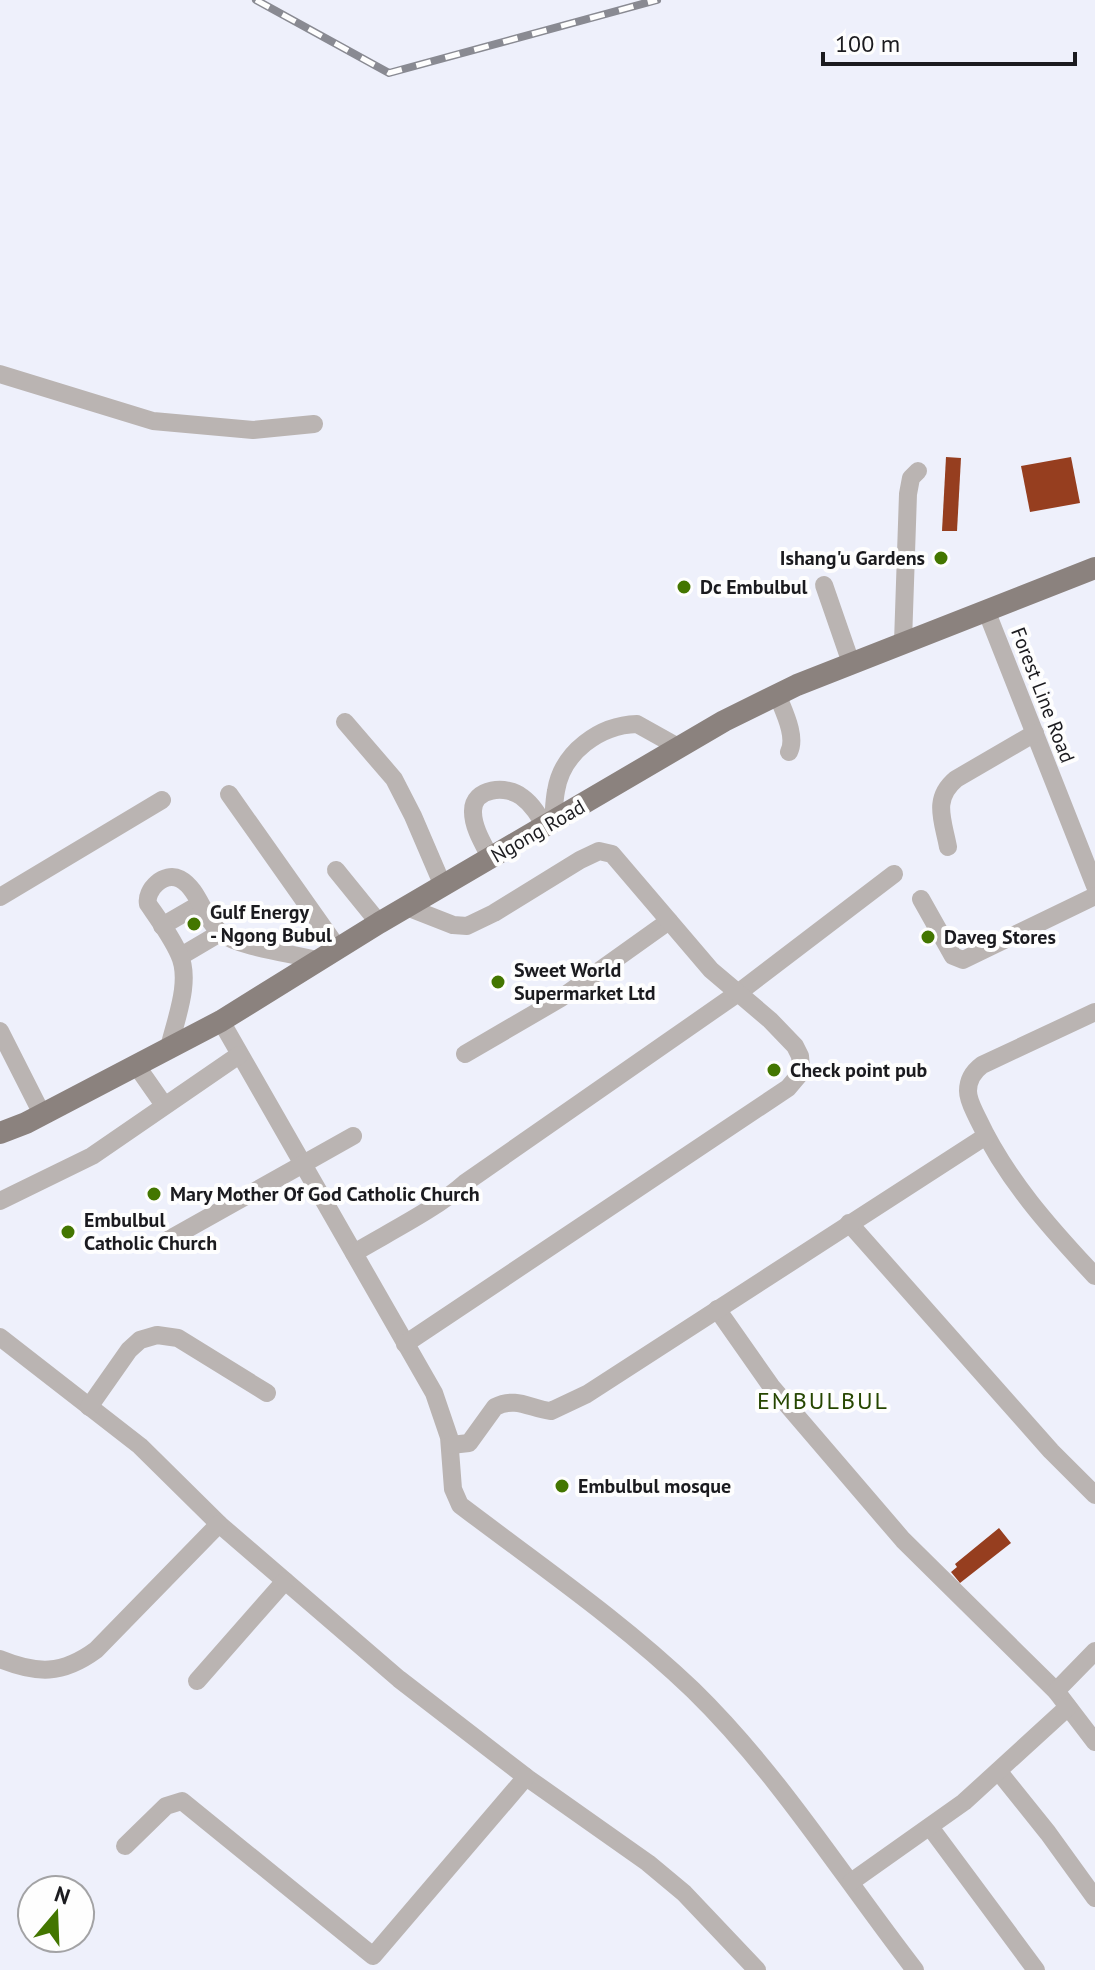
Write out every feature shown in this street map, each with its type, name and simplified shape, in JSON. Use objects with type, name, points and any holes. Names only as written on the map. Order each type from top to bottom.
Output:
[{"type":"main road","name":"Ngong Road","points":[[0,1133],[221,1021],[337,947],[724,721],[777,694],[851,663],[1095,568]]},
{"type":"street","points":[[0,374],[153,421],[253,430],[314,424]]},
{"type":"street","points":[[903,642],[908,494],[911,478],[918,471]]},
{"type":"street","points":[[824,585],[851,663]]},
{"type":"street","name":"Forest Line Road","points":[[986,610],[1095,886]]},
{"type":"street","points":[[777,694],[791,734],[793,745],[789,752]]},
{"type":"street","points":[[345,722],[394,779],[443,886]]},
{"type":"street","points":[[549,825],[556,788],[565,765],[577,749],[605,729],[637,724],[680,748]]},
{"type":"street","points":[[948,847],[941,799],[945,788],[1035,733]]},
{"type":"street","points":[[491,859],[472,814],[479,797],[504,789],[519,794],[549,825]]},
{"type":"street","points":[[229,794],[337,947]]},
{"type":"street","points":[[0,897],[162,800]]},
{"type":"street","points":[[405,1344],[788,1088],[799,1075],[801,1061],[799,1052],[770,1020],[711,970],[612,854],[599,851],[467,926],[453,925],[407,907]]},
{"type":"street","points":[[336,870],[379,923]]},
{"type":"street","points":[[354,1253],[430,1207],[446,1201],[465,1183],[738,993],[894,874]]},
{"type":"street","points":[[169,1048],[182,989],[181,956],[146,896],[160,882],[170,877],[178,878],[187,885],[220,933],[241,942],[317,960]]},
{"type":"street","points":[[921,899],[953,956],[963,960],[1095,896]]},
{"type":"street","points":[[162,926],[200,904]]},
{"type":"street","points":[[465,1054],[561,998],[669,921]]},
{"type":"street","points":[[181,956],[220,933]]},
{"type":"street","points":[[1095,1012],[976,1069],[969,1084],[968,1099],[1011,1178],[1095,1276]]},
{"type":"street","points":[[221,1021],[434,1393],[451,1445],[453,1489],[460,1505],[623,1628],[692,1689],[795,1806],[871,1914],[915,1970]]},
{"type":"street","points":[[0,1031],[42,1114]]},
{"type":"street","points":[[0,1201],[92,1156],[239,1055]]},
{"type":"street","points":[[136,1065],[164,1105]]},
{"type":"street","points":[[166,1241],[353,1136]]},
{"type":"street","points":[[451,1445],[469,1443],[501,1404],[520,1402],[551,1411],[587,1394],[986,1136]]},
{"type":"street","points":[[849,1223],[1051,1451],[1095,1495]]},
{"type":"street","points":[[717,1309],[771,1386],[903,1540],[1056,1691],[1095,1742]]},
{"type":"street","points":[[89,1407],[129,1350],[140,1340],[157,1335],[178,1338],[267,1393]]},
{"type":"street","points":[[0,1337],[140,1446],[219,1524],[399,1679],[684,1893],[757,1970]]},
{"type":"street","points":[[0,1659],[25,1669],[49,1670],[82,1660],[96,1650],[219,1524]]},
{"type":"street","points":[[197,1681],[285,1581]]},
{"type":"street","points":[[1056,1691],[1095,1651]]},
{"type":"street","points":[[851,1882],[930,1827],[999,1772],[1068,1707]]},
{"type":"street","points":[[999,1772],[1095,1898]]},
{"type":"street","points":[[125,1846],[171,1803],[185,1803],[367,1963],[526,1777]]},
{"type":"street","points":[[930,1827],[1036,1970]]},
{"type":"building","points":[[946,457],[961,458],[957,531],[942,531]]},
{"type":"building","points":[[1071,457],[1080,503],[1030,512],[1021,466]]},
{"type":"building","points":[[999,1528],[1011,1543],[960,1583],[951,1572],[957,1567],[955,1564]]},
{"type":"railway","points":[[256,0],[389,73],[657,0]]},
{"type":"place","name":"Ishang'u Gardens","points":[[941,558]]},
{"type":"place","name":"Dc Embulbul","points":[[684,587]]},
{"type":"place","name":"Gulf Energy - Ngong Bubul","points":[[194,924]]},
{"type":"place","name":"Daveg Stores","points":[[928,937]]},
{"type":"place","name":"Sweet World Supermarket Ltd","points":[[498,982]]},
{"type":"place","name":"Check point pub","points":[[774,1070]]},
{"type":"place","name":"Mary Mother Of God Catholic Church","points":[[154,1194]]},
{"type":"place","name":"Embulbul Catholic Church","points":[[68,1232]]},
{"type":"place","name":"Embulbul mosque","points":[[562,1486]]},
{"type":"district","name":"EMBULBUL","points":[[823,1401]]}]
